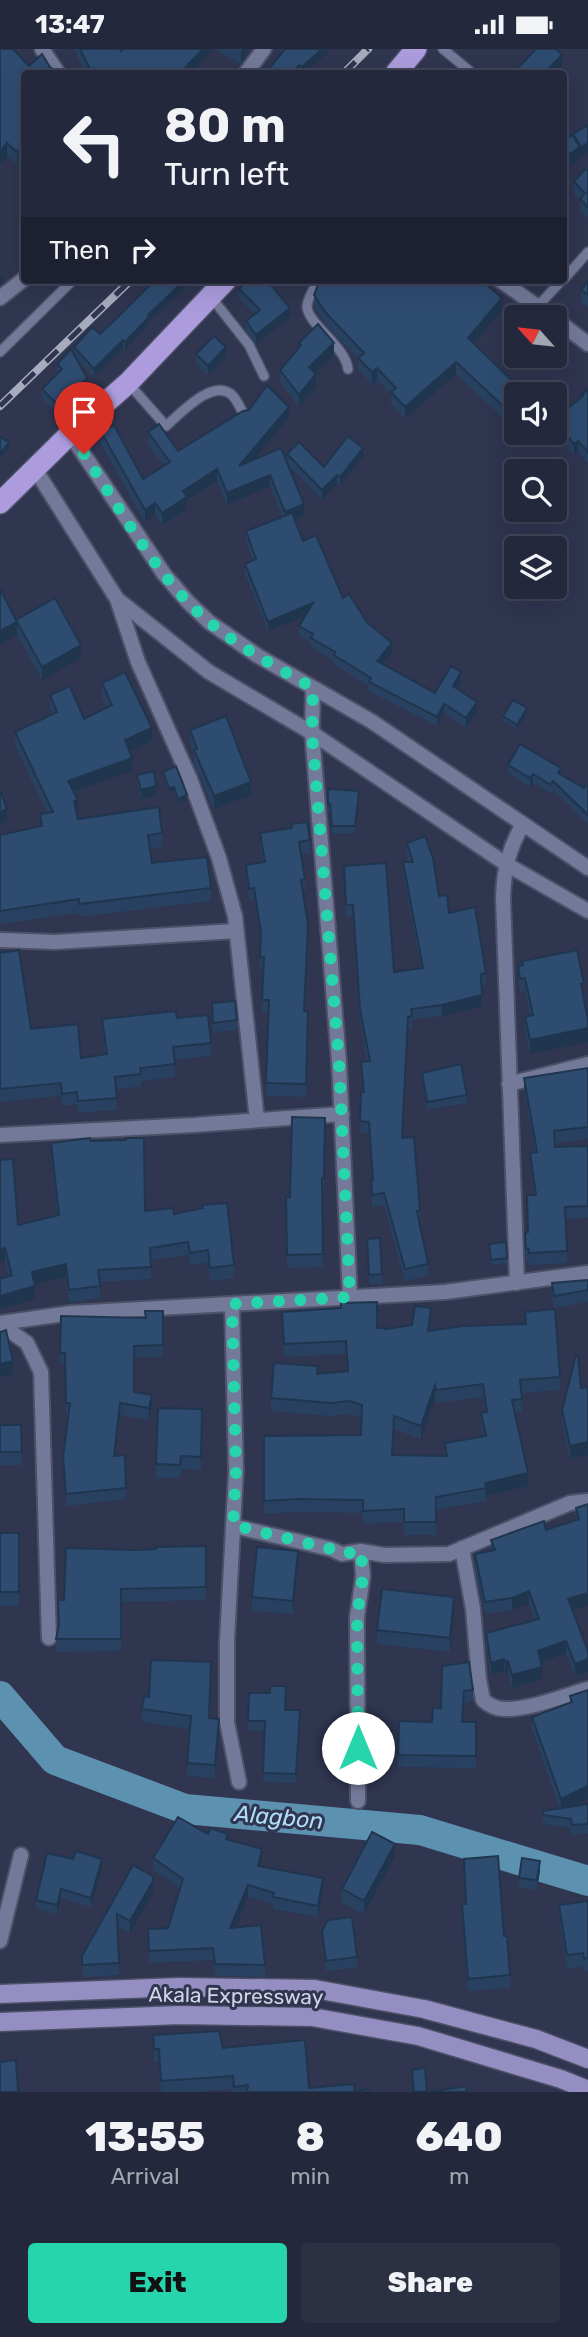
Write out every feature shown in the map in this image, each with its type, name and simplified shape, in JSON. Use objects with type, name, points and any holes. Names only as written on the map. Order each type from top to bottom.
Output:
[{"type":"highway","points":[[398,70],[416,49]]},
{"type":"highway","points":[[0,503],[70,434],[128,383],[222,284]]},
{"type":"main road","name":"Akala Expressway","points":[[0,1994],[180,1987],[315,1989],[424,2009],[536,2039],[588,2059]]},
{"type":"main road","points":[[180,1987],[180,2015]]},
{"type":"main road","name":"Akala Expressway","points":[[0,2022],[180,2015],[312,2017],[418,2036],[562,2086],[588,2090]]},
{"type":"street","points":[[42,49],[56,70]]},
{"type":"street","points":[[248,70],[264,49]]},
{"type":"street","points":[[0,298],[21,281]]},
{"type":"street","points":[[506,284],[537,305]]},
{"type":"street","points":[[567,328],[588,344]]},
{"type":"street","points":[[70,434],[164,574],[209,622],[258,656],[372,721],[523,824],[581,856],[588,868]]},
{"type":"street","points":[[35,469],[117,599],[138,662],[190,779],[228,883],[236,931],[257,1120]]},
{"type":"street","points":[[117,599],[209,672],[312,733],[506,864],[588,911]]},
{"type":"street","points":[[313,688],[312,733],[342,1114],[350,1297]]},
{"type":"street","points":[[517,1283],[503,897],[511,843],[523,824]]},
{"type":"street","points":[[0,940],[55,942],[236,931]]},
{"type":"street","points":[[509,1084],[588,1064]]},
{"type":"street","points":[[0,1135],[342,1114]]},
{"type":"street","points":[[0,1323],[71,1313],[445,1292],[588,1273]]},
{"type":"street","points":[[232,1304],[236,1471],[227,1641],[227,1722],[239,1782]]},
{"type":"street","points":[[0,1323],[27,1343],[41,1372],[49,1637]]},
{"type":"street","points":[[233,1525],[342,1554],[361,1551],[384,1555],[449,1554],[570,1503],[588,1501]]},
{"type":"street","points":[[462,1548],[473,1609],[483,1700],[491,1706],[503,1709],[588,1689]]},
{"type":"street","points":[[358,1801],[357,1617],[363,1576],[361,1551]]},
{"type":"street","points":[[0,1941],[21,1855]]},
{"type":"lane","points":[[443,49],[468,70]]},
{"type":"lane","points":[[567,275],[588,252]]},
{"type":"lane","points":[[0,352],[69,284]]},
{"type":"lane","points":[[316,284],[309,299],[309,313],[342,353],[348,369]]},
{"type":"lane","points":[[539,305],[558,284]]},
{"type":"lane","points":[[211,297],[248,345],[264,376]]},
{"type":"lane","points":[[128,383],[166,426],[198,399],[216,390],[225,391],[232,396],[245,416]]},
{"type":"building","points":[[0,49],[13,49],[29,66],[42,54],[54,70],[21,70],[21,147],[17,152],[7,143],[0,152]]},
{"type":"building","points":[[80,49],[203,49],[183,70],[90,70]]},
{"type":"building","points":[[285,49],[322,49],[295,70],[268,70]]},
{"type":"building","points":[[536,49],[556,49],[562,55],[547,70],[516,70]]},
{"type":"building","points":[[588,125],[588,143],[581,147],[573,134]]},
{"type":"building","points":[[572,135],[580,147],[567,156],[567,139]]},
{"type":"building","points":[[585,169],[588,171],[588,207],[580,199],[585,193],[574,182]]},
{"type":"building","points":[[588,281],[588,295],[581,290]]},
{"type":"building","points":[[151,284],[181,284],[148,315],[125,342],[123,340],[94,369],[74,347],[92,327],[100,334]]},
{"type":"building","points":[[244,284],[270,284],[290,308],[256,335],[246,321],[260,310],[239,289]]},
{"type":"building","points":[[318,284],[486,284],[502,298],[468,338],[514,382],[504,382],[504,407],[456,362],[405,407],[391,392],[396,388],[377,368],[372,372],[358,358],[364,353],[325,312],[314,295]]},
{"type":"building","points":[[318,324],[334,343],[309,367],[316,374],[299,395],[280,370],[301,345],[299,343]]},
{"type":"building","points":[[214,336],[226,347],[208,366],[196,354]]},
{"type":"building","points":[[71,349],[87,378],[59,406],[42,389],[62,369],[57,364]]},
{"type":"building","points":[[267,385],[289,407],[239,466],[281,448],[304,504],[285,512],[270,475],[227,493],[217,469],[183,491],[187,497],[162,513],[155,503],[145,510],[101,432],[114,425],[143,479],[170,462],[148,432],[159,424],[178,451],[243,411],[249,410]]},
{"type":"building","points":[[588,389],[588,452],[578,441],[574,444],[567,435],[567,409]]},
{"type":"building","points":[[0,436],[9,443],[0,453]]},
{"type":"building","points":[[348,436],[363,448],[340,477],[337,475],[322,490],[287,454],[299,442],[324,467]]},
{"type":"building","points":[[292,513],[303,541],[316,535],[343,598],[349,594],[367,622],[392,643],[377,661],[435,693],[451,666],[461,672],[453,686],[477,702],[466,718],[444,704],[437,717],[369,682],[371,678],[334,655],[335,652],[311,638],[313,634],[299,626],[313,603],[268,622],[245,564],[256,559],[246,531]]},
{"type":"building","points":[[0,589],[17,622],[0,631]]},
{"type":"building","points":[[55,598],[81,645],[42,667],[16,620]]},
{"type":"building","points":[[125,672],[152,728],[125,740],[132,758],[68,781],[78,800],[74,801],[78,819],[159,807],[162,833],[148,835],[152,863],[207,857],[211,888],[79,904],[79,899],[0,911],[0,835],[42,826],[40,814],[53,812],[15,732],[57,712],[50,695],[70,686],[84,719],[112,705],[102,683]]},
{"type":"building","points":[[513,700],[527,708],[517,725],[503,716]]},
{"type":"building","points":[[226,716],[251,782],[214,796],[194,750],[197,749],[190,730]]},
{"type":"building","points":[[520,744],[561,768],[558,773],[584,788],[588,786],[588,815],[553,781],[551,785],[533,774],[530,778],[508,765]]},
{"type":"building","points":[[176,766],[187,795],[178,799],[174,787],[169,788],[163,772]]},
{"type":"building","points":[[154,771],[156,786],[141,790],[137,775]]},
{"type":"building","points":[[328,789],[359,791],[355,826],[332,826]]},
{"type":"building","points":[[0,790],[7,809],[0,812]]},
{"type":"building","points":[[307,822],[310,840],[299,842],[305,879],[301,880],[308,925],[304,1011],[308,1012],[306,1084],[266,1083],[269,1000],[262,1000],[264,957],[260,957],[261,933],[254,888],[249,889],[246,865],[265,862],[260,833],[292,828],[291,824]]},
{"type":"building","points":[[425,836],[433,858],[439,896],[447,895],[449,913],[475,907],[486,973],[481,974],[482,995],[411,1009],[412,1016],[408,1017],[402,1138],[414,1137],[420,1211],[417,1211],[428,1264],[405,1269],[384,1193],[372,1195],[369,1122],[360,1121],[361,1092],[364,1092],[361,1062],[370,1061],[360,1009],[353,905],[346,905],[344,866],[386,863],[394,972],[423,968],[403,862],[413,862],[407,843]]},
{"type":"building","points":[[19,950],[31,1029],[78,1024],[81,1058],[107,1054],[102,1019],[176,1011],[177,1018],[208,1015],[211,1043],[173,1047],[175,1064],[140,1068],[141,1074],[115,1077],[117,1098],[78,1101],[77,1092],[62,1094],[61,1083],[0,1089],[0,953]]},
{"type":"building","points":[[577,950],[584,984],[581,984],[588,1028],[530,1040],[525,1017],[533,1015],[525,978],[520,979],[518,966],[523,965],[522,961]]},
{"type":"building","points":[[235,1001],[237,1020],[213,1023],[212,1003]]},
{"type":"building","points":[[461,1064],[467,1095],[427,1102],[422,1073]]},
{"type":"building","points":[[588,1068],[588,1127],[554,1131],[555,1147],[588,1146],[588,1206],[565,1207],[567,1251],[529,1253],[529,1249],[526,1249],[525,1233],[528,1232],[527,1195],[536,1195],[530,1153],[537,1152],[524,1078]]},
{"type":"building","points":[[292,1117],[325,1118],[322,1178],[323,1254],[287,1255],[286,1197],[290,1197]]},
{"type":"building","points":[[90,1138],[91,1141],[144,1138],[145,1211],[173,1208],[174,1214],[203,1208],[202,1205],[227,1203],[234,1265],[210,1268],[208,1250],[190,1253],[188,1242],[150,1248],[151,1267],[98,1270],[100,1286],[69,1290],[66,1264],[32,1272],[35,1286],[0,1296],[0,1279],[12,1275],[5,1248],[0,1250],[0,1160],[13,1159],[18,1225],[59,1215],[51,1143]]},
{"type":"building","points":[[380,1238],[382,1274],[369,1275],[367,1239]]},
{"type":"building","points":[[506,1242],[507,1258],[491,1260],[489,1244]]},
{"type":"building","points":[[588,1280],[588,1290],[554,1296],[552,1283]]},
{"type":"building","points":[[377,1302],[377,1328],[385,1329],[412,1325],[415,1306],[431,1308],[428,1331],[463,1326],[526,1324],[525,1312],[555,1309],[560,1377],[520,1380],[522,1399],[512,1400],[528,1473],[485,1483],[486,1488],[436,1497],[436,1522],[404,1522],[404,1509],[363,1511],[363,1500],[264,1501],[264,1436],[361,1435],[362,1405],[350,1401],[331,1403],[271,1398],[274,1363],[318,1366],[317,1374],[348,1371],[346,1341],[284,1344],[282,1312],[341,1308],[341,1303]],"holes":[[[483,1384],[487,1412],[481,1413],[486,1436],[445,1443],[447,1456],[392,1455],[394,1416],[421,1426],[435,1385],[436,1390]]]},
{"type":"building","points":[[145,1311],[163,1311],[163,1345],[134,1346],[134,1392],[152,1395],[149,1408],[120,1403],[114,1456],[125,1455],[126,1488],[66,1494],[63,1457],[70,1403],[66,1403],[65,1353],[60,1353],[61,1316],[146,1318]]},
{"type":"building","points":[[6,1330],[13,1361],[0,1364],[0,1332]]},
{"type":"building","points":[[576,1355],[581,1388],[588,1387],[588,1442],[570,1446],[562,1410]]},
{"type":"building","points":[[158,1408],[202,1409],[201,1457],[181,1456],[180,1465],[156,1464]]},
{"type":"building","points":[[0,1425],[21,1425],[22,1452],[0,1452]]},
{"type":"building","points":[[588,1504],[588,1593],[568,1599],[588,1651],[588,1659],[575,1664],[566,1641],[538,1651],[542,1667],[512,1675],[508,1661],[505,1662],[504,1659],[491,1663],[486,1633],[539,1619],[529,1591],[512,1598],[485,1602],[475,1554],[495,1550],[491,1540],[544,1521],[546,1530],[579,1519],[576,1508]]},
{"type":"building","points":[[0,1533],[19,1533],[19,1592],[0,1592]]},
{"type":"building","points":[[206,1546],[206,1587],[121,1589],[121,1639],[56,1639],[59,1625],[58,1600],[64,1600],[66,1548],[136,1550]]},
{"type":"building","points":[[257,1547],[298,1551],[293,1601],[252,1597]]},
{"type":"building","points":[[382,1589],[454,1597],[450,1638],[377,1630]]},
{"type":"building","points":[[151,1660],[211,1662],[209,1718],[219,1719],[215,1765],[187,1763],[191,1716],[142,1709],[144,1696],[149,1697]]},
{"type":"building","points":[[469,1662],[473,1690],[464,1691],[462,1722],[476,1722],[476,1756],[398,1755],[399,1721],[432,1722],[433,1708],[441,1708],[442,1666]]},
{"type":"building","points":[[270,1686],[286,1686],[285,1710],[300,1710],[296,1774],[263,1773],[265,1721],[248,1721],[249,1693],[270,1693]]},
{"type":"building","points":[[588,1690],[588,1786],[561,1799],[532,1717],[572,1702],[570,1696]]},
{"type":"building","points":[[588,1804],[588,1824],[572,1825],[571,1819],[543,1815],[543,1811]]},
{"type":"building","points":[[178,1817],[208,1834],[210,1828],[228,1834],[226,1839],[262,1849],[258,1866],[323,1878],[318,1906],[273,1897],[274,1893],[248,1885],[230,1928],[261,1925],[265,1965],[215,1964],[213,1948],[149,1951],[148,1929],[168,1928],[183,1879],[153,1858]]},
{"type":"building","points":[[372,1832],[395,1844],[364,1901],[342,1889]]},
{"type":"building","points":[[76,1851],[102,1859],[91,1898],[61,1889],[57,1905],[36,1900],[47,1853],[73,1859]]},
{"type":"building","points":[[498,1856],[510,1975],[468,1979],[462,1904],[466,1904],[464,1859]]},
{"type":"building","points":[[522,1858],[540,1861],[537,1880],[519,1878]]},
{"type":"building","points":[[133,1865],[153,1876],[153,1881],[130,1921],[117,1914],[119,1963],[82,1965],[82,1956]]},
{"type":"building","points":[[588,1901],[588,1958],[584,1959],[583,1953],[567,1955],[559,1905]]},
{"type":"building","points":[[352,1917],[357,1957],[326,1961],[322,1931],[328,1920]]},
{"type":"building","points":[[219,2031],[223,2048],[305,2040],[309,2088],[354,2084],[354,2091],[368,2089],[369,2092],[247,2092],[248,2085],[234,2087],[233,2076],[161,2081],[159,2049],[154,2049],[153,2035]]},
{"type":"building","points":[[16,2060],[18,2092],[0,2092],[0,2062]]},
{"type":"building","points":[[425,2068],[427,2091],[414,2092],[412,2070]]},
{"type":"building","points":[[466,2086],[467,2092],[430,2092]]},
{"type":"waterway","name":"Alagbon","points":[[0,1696],[55,1760],[185,1809],[420,1830],[588,1881]]},
{"type":"railway","points":[[347,70],[368,49]]},
{"type":"railway","points":[[0,406],[127,284]]},
{"type":"route","points":[[84,454],[164,574],[188,602],[209,622],[258,656],[313,688],[312,733],[339,1062],[350,1297],[232,1304],[236,1471],[233,1525],[342,1554],[361,1551],[363,1576],[357,1617],[358,1748]]}]
